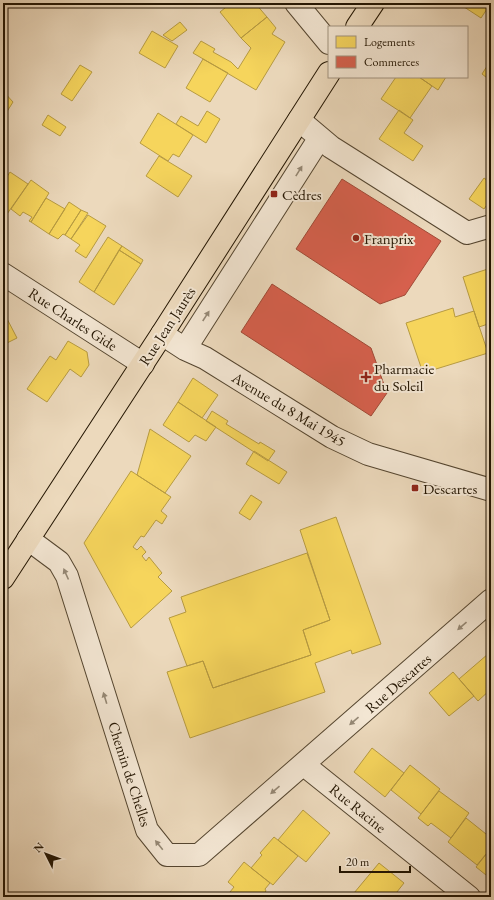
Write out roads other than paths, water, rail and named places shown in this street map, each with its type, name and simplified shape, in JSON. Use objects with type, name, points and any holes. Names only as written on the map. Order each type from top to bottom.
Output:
[{"type":"main road","points":[[358,26],[373,3]]},
{"type":"main road","name":"Rue Jean Jaurès","points":[[3,578],[143,364],[328,75]]},
{"type":"street","points":[[296,3],[328,42]]},
{"type":"street","points":[[299,120],[320,139],[467,233],[491,226]]},
{"type":"street","points":[[185,349],[320,139]]},
{"type":"street","name":"Rue Charles Gide","points":[[3,274],[143,364]]},
{"type":"street","name":"Avenue du 8 Mai 1945","points":[[162,334],[185,349],[205,358],[332,437],[368,454],[491,490]]},
{"type":"street","name":"Chemin de Chelles","points":[[28,539],[59,562],[67,576],[147,830],[167,855],[199,854],[304,765]]},
{"type":"street","name":"Rue Descartes","points":[[304,765],[491,600]]},
{"type":"street","name":"Rue Racine","points":[[304,765],[468,897]]},
{"type":"place","name":"Cèdres","points":[[274,194]]},
{"type":"place","name":"Franprix","points":[[356,238]]},
{"type":"place","name":"Pharmacie du Soleil","points":[[366,377]]},
{"type":"place","name":"Descartes","points":[[415,488]]}]
